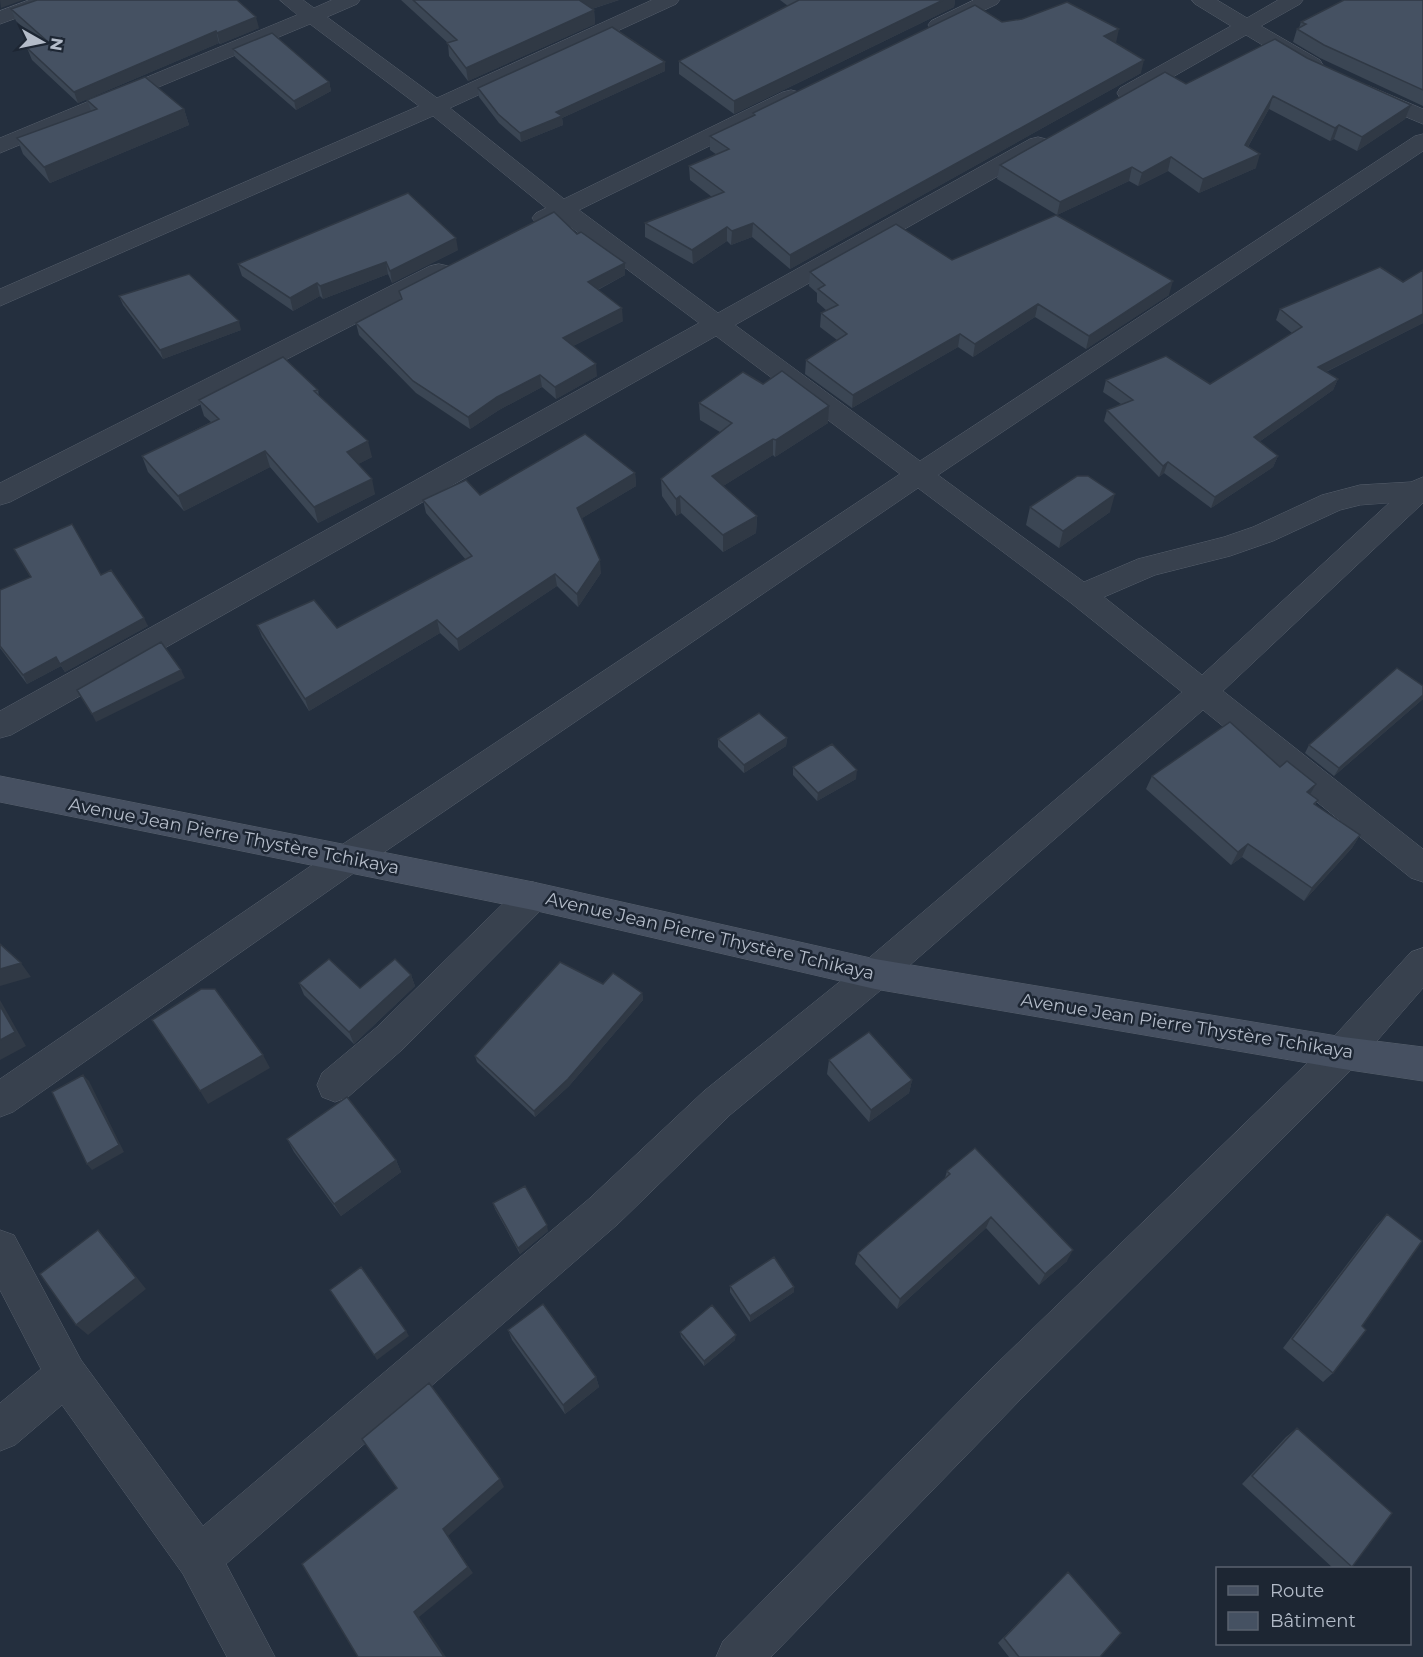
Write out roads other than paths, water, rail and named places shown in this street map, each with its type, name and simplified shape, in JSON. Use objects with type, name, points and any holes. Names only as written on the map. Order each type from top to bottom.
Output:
[{"type":"street","points":[[0,18],[48,0]]},
{"type":"street","points":[[0,146],[301,8],[350,0]]},
{"type":"street","points":[[0,298],[435,107],[669,0]]},
{"type":"street","points":[[915,36],[990,0]]},
{"type":"street","points":[[1202,0],[1332,75]]},
{"type":"street","points":[[1102,108],[1293,0]]},
{"type":"street","points":[[301,8],[435,107],[562,209],[1081,595],[1423,868]]},
{"type":"street","points":[[1352,85],[1423,117]]},
{"type":"street","points":[[519,230],[808,89]]},
{"type":"street","points":[[0,726],[1061,131]]},
{"type":"street","points":[[0,1100],[350,858],[918,475],[1423,141]]},
{"type":"street","points":[[0,495],[456,262]]},
{"type":"street","points":[[1081,595],[1148,566],[1230,546],[1252,538],[1332,502],[1360,495],[1421,489]]},
{"type":"street","points":[[199,1558],[604,1211],[717,1103],[874,974],[1203,692],[1421,489]]},
{"type":"street","name":"Avenue Jean Pierre Thystère Tchikaya","points":[[0,789],[533,896],[874,974],[1343,1053],[1423,1064]]},
{"type":"street","points":[[335,1085],[390,1038],[533,896]]},
{"type":"street","points":[[739,1657],[1004,1386],[1343,1053],[1423,963]]},
{"type":"street","points":[[0,1249],[66,1375],[199,1558],[252,1657]]},
{"type":"street","points":[[0,1430],[66,1375]]}]
